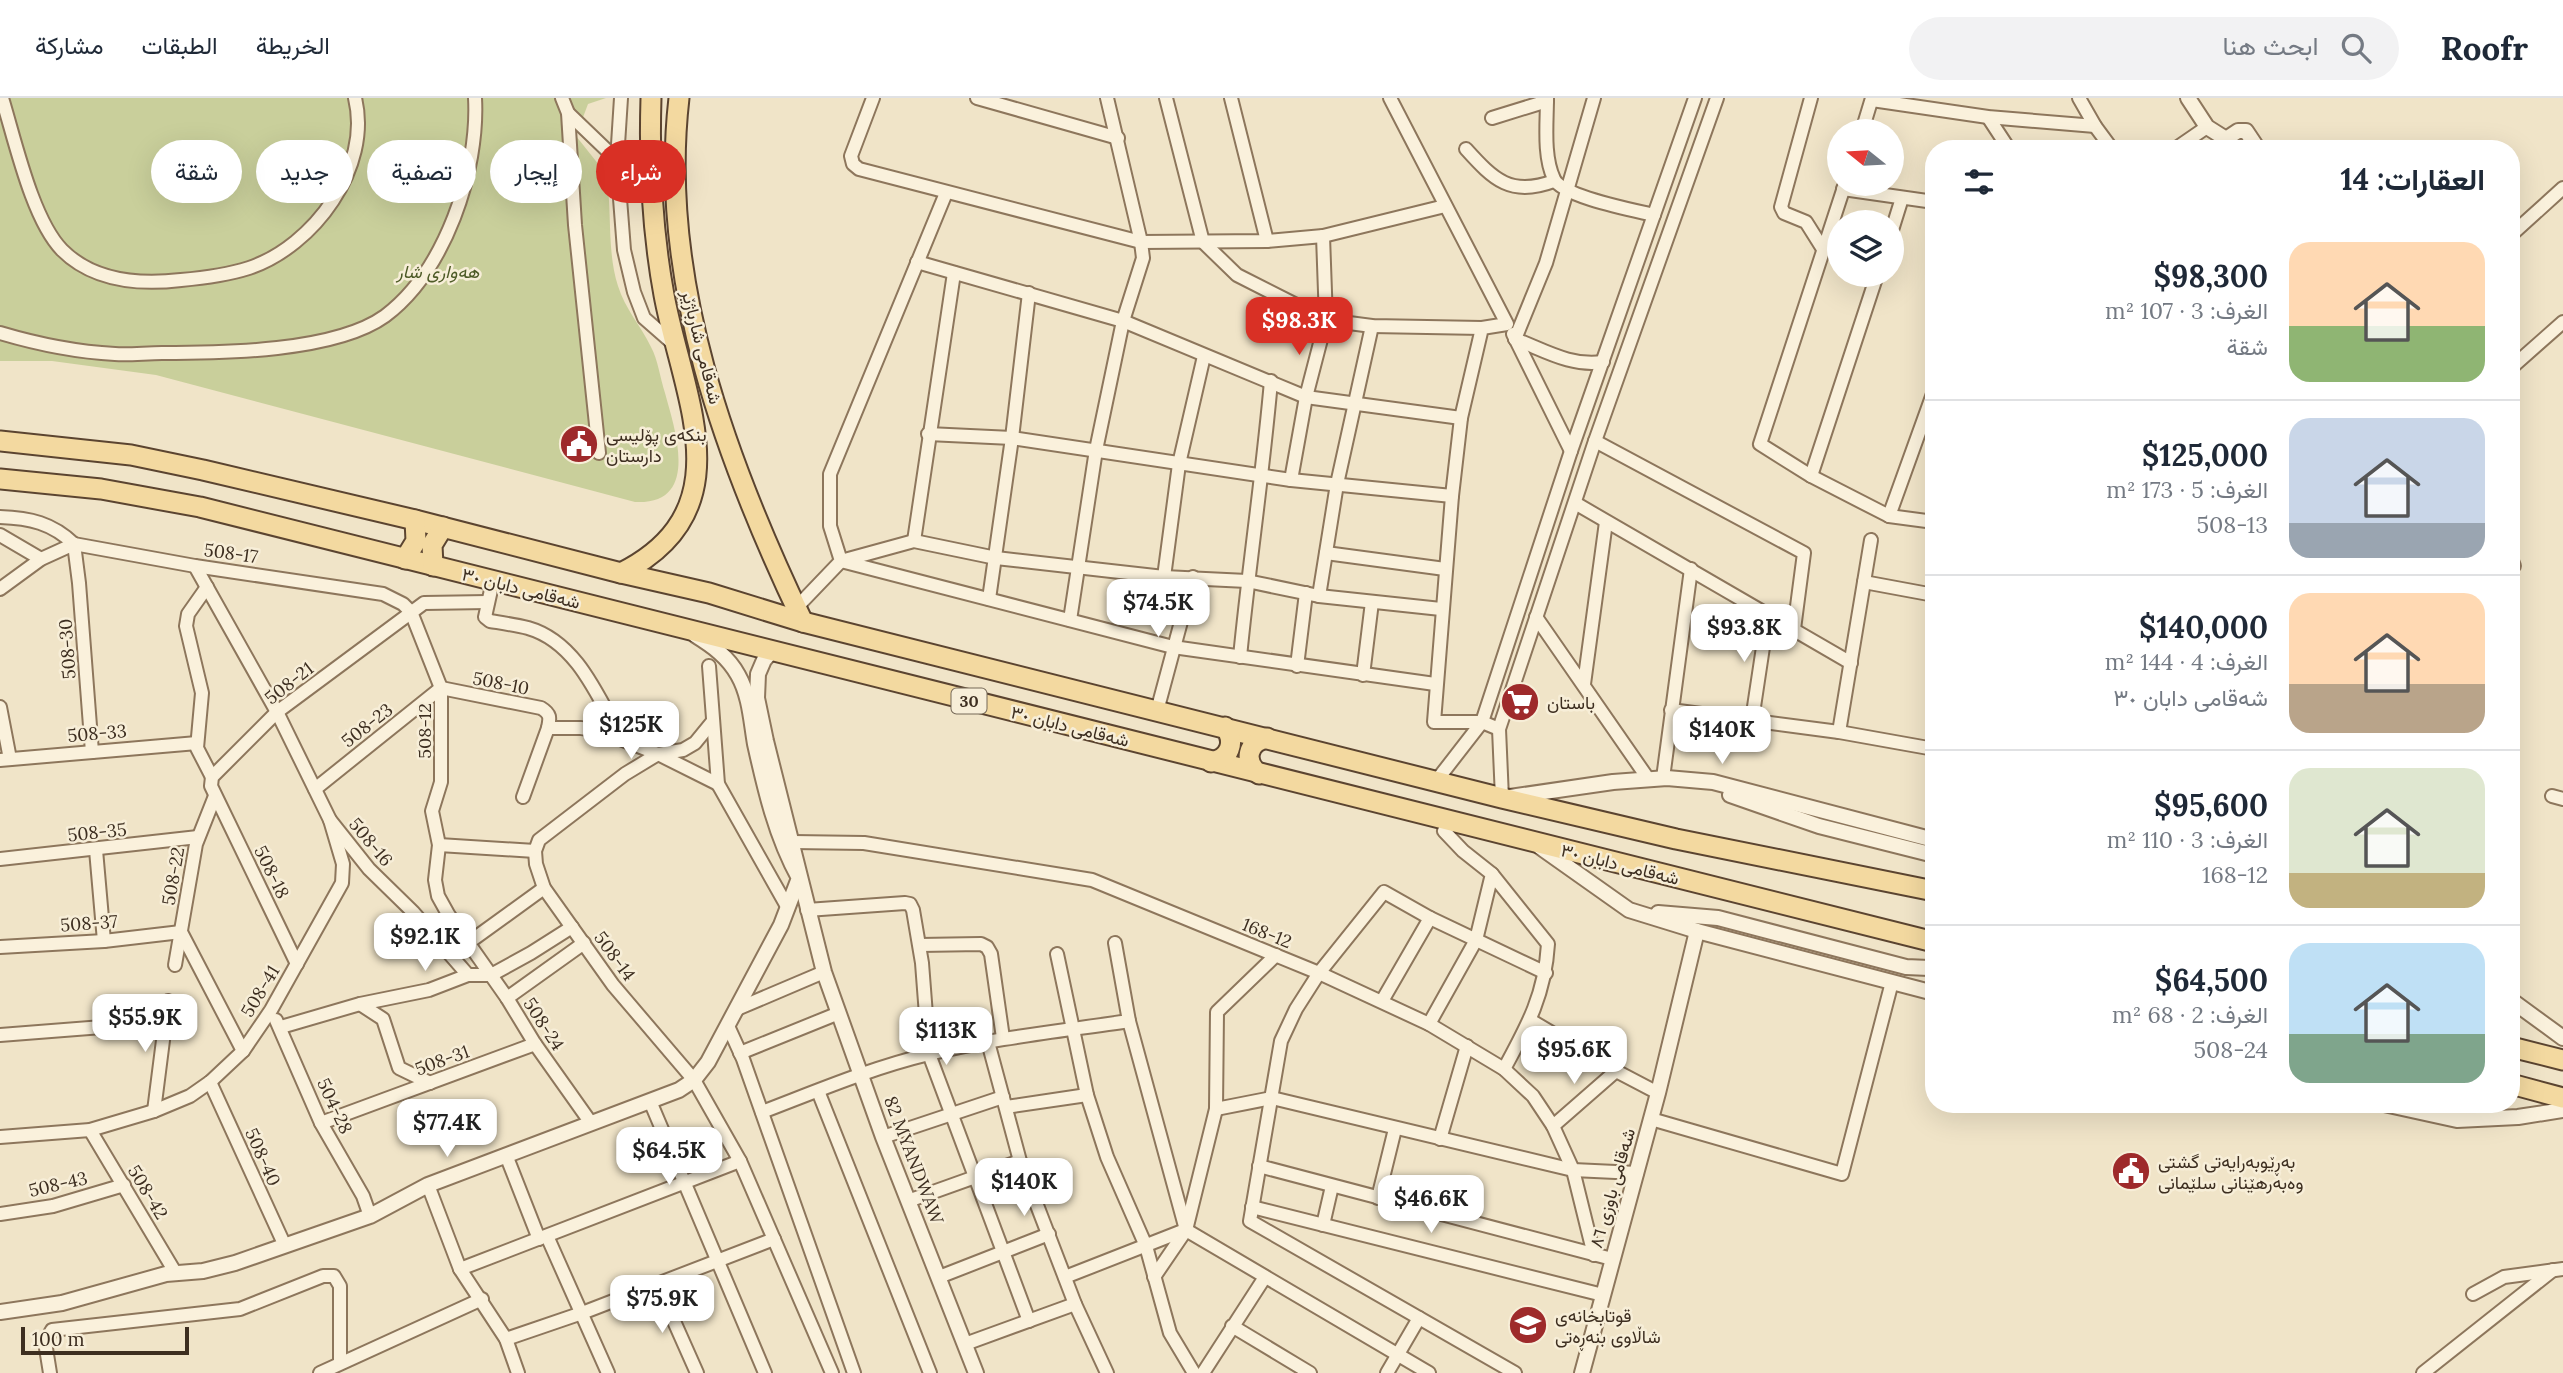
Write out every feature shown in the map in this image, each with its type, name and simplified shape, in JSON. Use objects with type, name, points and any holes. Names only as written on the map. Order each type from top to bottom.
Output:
[{"type":"main road","name":"شەقامی شارباژێر","points":[[621,573],[636,566],[662,546],[682,521],[694,494],[698,463],[698,445],[690,401],[664,295],[654,227],[651,98]]},
{"type":"main road","name":"شەقامی شارباژێر","points":[[679,98],[676,170],[679,226],[685,277],[696,330],[717,411],[742,483],[799,615]]},
{"type":"main road","name":"شەقامی دابان ٣٠","points":[[0,441],[75,447],[153,459],[415,520],[799,615],[1157,711],[1502,798],[1676,839],[1925,889]]},
{"type":"main road","name":"شەقامی دابان ٣٠","points":[[0,479],[65,484],[172,502],[683,627],[1448,822],[1925,940]]},
{"type":"main road","points":[[405,559],[416,541],[415,520]]},
{"type":"main road","points":[[433,566],[432,545],[443,527]]},
{"type":"main road","points":[[1211,762],[1222,759],[1231,747],[1230,736],[1225,727]]},
{"type":"main road","points":[[1259,774],[1251,767],[1249,753],[1257,741],[1267,738]]},
{"type":"main road","points":[[2520,1049],[2563,1060]]},
{"type":"main road","points":[[2520,1086],[2563,1098]]},
{"type":"street","points":[[2,98],[35,206],[48,233],[62,250],[78,263],[117,279],[164,282],[204,278],[250,268],[278,253],[312,225],[339,191],[350,168],[358,134],[355,98]]},
{"type":"street","points":[[0,333],[46,345],[114,354],[225,353],[291,346],[330,338],[383,317],[406,298],[424,274],[451,222],[472,157],[476,130],[475,98]]},
{"type":"street","points":[[562,98],[568,113],[575,225],[599,453]]},
{"type":"street","points":[[618,140],[621,98]]},
{"type":"street","points":[[873,98],[850,156],[859,169],[1141,242],[1267,242],[1323,236],[1445,206]]},
{"type":"street","points":[[977,98],[1015,104],[1118,138]]},
{"type":"street","points":[[1070,621],[1096,450],[1123,321],[1143,258],[1108,98]]},
{"type":"street","points":[[1166,98],[1203,242],[1237,275],[1326,320],[1372,326],[1482,328],[1507,324]]},
{"type":"street","points":[[1231,98],[1267,242]]},
{"type":"street","points":[[1390,98],[1571,450]]},
{"type":"street","points":[[1515,339],[1546,263],[1594,98]]},
{"type":"street","points":[[1437,780],[1482,722],[1571,450],[1695,98]]},
{"type":"street","points":[[1717,98],[1595,441],[1499,729],[1502,798],[1613,782],[1684,779],[1713,782],[1925,838]]},
{"type":"street","points":[[1811,98],[1781,207],[1784,213],[1806,222],[1823,249]]},
{"type":"street","points":[[2079,98],[2105,140]]},
{"type":"street","points":[[2188,98],[2207,127],[2224,140]]},
{"type":"street","points":[[1866,119],[1872,99],[1988,117],[2095,126]]},
{"type":"street","points":[[1492,118],[1547,100],[1548,156],[1555,181],[1568,191],[1654,215]]},
{"type":"street","points":[[568,113],[596,140]]},
{"type":"street","points":[[1988,117],[2003,140]]},
{"type":"street","points":[[2188,140],[2207,127]]},
{"type":"street","points":[[2232,140],[2238,131],[2246,131],[2252,140]]},
{"type":"street","points":[[1466,149],[1490,176],[1513,186],[1534,188],[1555,181]]},
{"type":"street","points":[[2520,227],[2563,188]]},
{"type":"street","points":[[841,561],[830,526],[830,474],[946,193]]},
{"type":"street","points":[[1841,196],[1760,444],[1811,476],[1889,516],[1925,521]]},
{"type":"street","points":[[1891,196],[1925,201]]},
{"type":"street","points":[[1898,210],[1902,198]]},
{"type":"street","points":[[620,203],[624,250],[643,318],[676,346]]},
{"type":"street","points":[[1291,480],[1306,397],[1326,320],[1323,236]]},
{"type":"street","points":[[917,262],[1123,321],[1306,397],[1461,418]]},
{"type":"street","points":[[914,541],[954,273]]},
{"type":"street","points":[[1811,476],[1873,287]]},
{"type":"street","points":[[989,599],[1012,438],[1028,293]]},
{"type":"street","points":[[2520,360],[2563,322]]},
{"type":"street","points":[[1297,666],[1313,594],[1326,553],[1337,484],[1372,326]]},
{"type":"street","points":[[1482,328],[1461,418],[1451,496],[1434,722],[1482,722],[1499,729]]},
{"type":"street","points":[[1515,339],[1573,362],[1603,362]]},
{"type":"street","points":[[1164,577],[1179,464],[1204,356]]},
{"type":"street","points":[[1240,657],[1271,381]]},
{"type":"street","points":[[1889,516],[1925,416]]},
{"type":"street","points":[[928,434],[1012,438],[1291,480],[1451,496]]},
{"type":"street","points":[[1595,441],[1804,553],[1794,629]]},
{"type":"street","points":[[1574,503],[1851,663]]},
{"type":"street","points":[[0,517],[48,524],[74,544],[41,559],[0,589]]},
{"type":"street","points":[[1584,684],[1606,522]]},
{"type":"street","points":[[0,535],[41,559]]},
{"type":"street","points":[[1839,732],[1871,540]]},
{"type":"street","points":[[799,615],[841,561],[914,541],[996,558],[1164,577],[1247,581],[1313,594],[1441,609]]},
{"type":"street","name":"508-17","points":[[74,544],[195,566],[383,594],[403,604],[411,612]]},
{"type":"street","name":"508-30","points":[[74,544],[92,752]]},
{"type":"street","points":[[1326,553],[1445,569]]},
{"type":"street","points":[[841,561],[1173,647],[1435,684]]},
{"type":"street","name":"508-16","points":[[195,566],[277,712],[330,821],[369,869],[413,912],[468,975]]},
{"type":"street","points":[[1656,779],[1671,710],[1691,569]]},
{"type":"street","points":[[1157,711],[1193,577]]},
{"type":"street","points":[[494,581],[485,617],[490,621],[530,629],[564,648],[582,669],[621,738]]},
{"type":"street","points":[[1864,582],[1925,593]]},
{"type":"street","points":[[207,587],[188,614],[186,622],[202,694],[198,754],[212,777],[210,784],[215,796]]},
{"type":"street","points":[[411,612],[424,603],[488,602]]},
{"type":"street","points":[[1363,675],[1372,602]]},
{"type":"street","name":"508-21","points":[[212,777],[277,712],[411,612]]},
{"type":"street","name":"508-12","points":[[411,612],[441,688],[441,782],[432,811],[439,845],[435,880],[438,897],[468,943]]},
{"type":"street","points":[[1752,720],[1768,614]]},
{"type":"street","points":[[1536,617],[1656,779]]},
{"type":"street","points":[[683,627],[716,648],[740,678],[749,703],[756,745],[780,836],[799,878]]},
{"type":"street","points":[[0,1312],[62,1303],[175,1272],[218,1268],[285,1246],[370,1216],[428,1185],[679,1090],[694,1080],[704,1069],[737,1009],[789,908],[799,878],[793,842],[765,741],[756,691],[760,667],[772,651]]},
{"type":"street","points":[[709,666],[718,784],[789,908]]},
{"type":"street","name":"508-10","points":[[441,688],[541,708],[550,718],[548,728]]},
{"type":"street","name":"508-23","points":[[315,789],[441,688]]},
{"type":"street","points":[[0,707],[5,760]]},
{"type":"street","points":[[1671,710],[1839,732],[1925,746]]},
{"type":"street","points":[[439,845],[537,845],[625,774],[659,754],[683,750],[695,743],[713,720]]},
{"type":"street","points":[[523,797],[548,728],[581,728],[603,732],[659,754],[718,784]]},
{"type":"street","name":"508-33","points":[[5,760],[197,743]]},
{"type":"street","points":[[1684,779],[1819,827],[1925,853]]},
{"type":"street","name":"508-22","points":[[175,965],[198,837],[215,796]]},
{"type":"street","name":"508-18","points":[[215,796],[297,964]]},
{"type":"street","name":"508-41","points":[[0,1137],[90,1130],[154,1111],[190,1096],[210,1082],[243,1051],[271,1010],[338,892],[344,873],[330,821]]},
{"type":"street","points":[[1448,822],[1444,831],[1463,851],[1492,873],[1548,944],[1546,972],[1530,1020],[1504,1069]]},
{"type":"street","name":"508-35","points":[[0,859],[198,837]]},
{"type":"street","name":"168-12","points":[[793,842],[864,844],[1093,880],[1319,973],[1429,1024],[1504,1069],[1533,1096],[1553,1126],[1573,1170],[1594,1255]]},
{"type":"street","points":[[1536,844],[1629,910],[1697,931],[1925,991]]},
{"type":"street","name":"508-14","points":[[537,845],[536,864],[544,888],[613,985],[694,1080],[740,1161],[832,1373]]},
{"type":"street","points":[[96,850],[104,941]]},
{"type":"street","points":[[1429,1024],[1476,940],[1492,873]]},
{"type":"street","name":"82 MYANDWAW","points":[[799,878],[824,972],[860,1073],[976,1373]]},
{"type":"street","points":[[468,943],[544,888]]},
{"type":"street","points":[[1514,1373],[1250,1221],[1281,1041],[1296,1009],[1319,973],[1384,892],[1430,918],[1546,972]]},
{"type":"street","points":[[807,910],[905,903],[910,904],[914,910],[929,1054],[1029,1321]]},
{"type":"street","points":[[1629,910],[1718,918],[1906,967],[1925,968]]},
{"type":"street","points":[[1382,1000],[1430,918]]},
{"type":"street","points":[[281,1027],[360,1004],[429,989],[468,975],[491,975],[572,927]]},
{"type":"street","name":"شەقامی باوزی ٨٦","points":[[1582,1373],[1658,1093],[1697,931]]},
{"type":"street","points":[[181,932],[243,1051]]},
{"type":"street","name":"508-37","points":[[0,947],[104,941],[181,932]]},
{"type":"street","name":"508-24","points":[[468,943],[591,1123]]},
{"type":"street","points":[[507,998],[584,943]]},
{"type":"street","points":[[1115,943],[1129,1020],[1186,1230],[1429,1373]]},
{"type":"street","points":[[919,945],[981,944],[987,947],[991,954],[1003,1038]]},
{"type":"street","points":[[1057,954],[1087,1095],[1107,1157],[1146,1246],[1170,1333],[1194,1373]]},
{"type":"street","points":[[1154,1277],[1186,1230],[1216,1109],[1217,1012],[1276,955]]},
{"type":"street","points":[[737,1009],[824,972]]},
{"type":"street","points":[[1651,1119],[1842,1174],[1892,982]]},
{"type":"street","points":[[154,1111],[168,1001]]},
{"type":"street","points":[[360,1004],[383,1019],[399,1068],[430,1083]]},
{"type":"street","points":[[2520,1007],[2563,1038]]},
{"type":"street","name":"504-28","points":[[271,1010],[281,1027],[321,1123],[363,1196],[370,1216]]},
{"type":"street","points":[[740,1053],[839,1013]]},
{"type":"street","points":[[762,1112],[860,1073],[929,1054],[1003,1038],[1129,1020]]},
{"type":"street","points":[[1530,1020],[1658,1093]]},
{"type":"street","points":[[0,1035],[166,1022]]},
{"type":"street","points":[[728,1026],[762,1112],[853,1369],[832,1373]]},
{"type":"street","points":[[988,1042],[1020,1161],[1101,1372]]},
{"type":"street","name":"508-31","points":[[321,1123],[535,1044]]},
{"type":"street","points":[[1440,1139],[1467,1046]]},
{"type":"street","points":[[1553,1126],[1616,1071]]},
{"type":"street","name":"508-40","points":[[210,1082],[285,1246]]},
{"type":"street","points":[[818,1091],[930,1373]]},
{"type":"street","points":[[883,1137],[951,1114],[1005,1102],[1087,1095]]},
{"type":"street","points":[[1216,1109],[1272,1098],[1573,1170],[1637,1173]]},
{"type":"street","points":[[650,1101],[765,1373]]},
{"type":"street","points":[[2425,1113],[2457,1120],[2518,1117],[2563,1110]]},
{"type":"street","points":[[1378,1198],[1395,1129]]},
{"type":"street","name":"508-42","points":[[90,1130],[175,1272]]},
{"type":"street","points":[[506,1155],[543,1238],[582,1312],[608,1373]]},
{"type":"street","points":[[460,1269],[740,1161]]},
{"type":"street","points":[[908,1201],[1020,1161]]},
{"type":"street","points":[[1259,1166],[1612,1259]]},
{"type":"street","name":"508-43","points":[[0,1214],[53,1206],[124,1185]]},
{"type":"street","points":[[428,1185],[460,1269],[506,1339],[519,1373]]},
{"type":"street","points":[[1323,1225],[1332,1186]]},
{"type":"street","points":[[1252,1207],[1603,1295]]},
{"type":"street","points":[[1065,1277],[1186,1230]]},
{"type":"street","points":[[939,1277],[1049,1234]]},
{"type":"street","points":[[506,1339],[774,1239]]},
{"type":"street","points":[[2473,1294],[2504,1277],[2558,1270]]},
{"type":"street","points":[[2423,1373],[2558,1270]]},
{"type":"street","points":[[51,1373],[45,1342],[52,1330],[240,1309],[323,1276],[334,1276],[340,1286],[340,1363]]},
{"type":"street","points":[[1203,1373],[1265,1277]]},
{"type":"street","points":[[657,1283],[697,1373]]},
{"type":"street","points":[[320,1373],[482,1299]]},
{"type":"street","points":[[965,1344],[1075,1304]]},
{"type":"street","points":[[1387,1373],[1419,1318]]},
{"type":"street","points":[[1232,1326],[1311,1373]]},
{"type":"green space","name":"هەواری شار","points":[[0,98],[606,98],[588,104],[576,136],[579,140],[490,140],[490,203],[582,203],[582,144],[596,161],[596,203],[609,203],[612,260],[618,286],[653,352],[674,426],[678,463],[676,479],[669,491],[656,500],[635,502],[156,375],[52,361],[0,361]]},
{"type":"place","name":"بنکەی پۆلیسی دارستان","points":[[579,444]]},
{"type":"place","name":"باستان","points":[[1520,702]]},
{"type":"place","name":"بەڕێوبەرایەتی گشتی وەبەرهێنانی سلێمانی","points":[[2131,1171]]},
{"type":"place","name":"قوتابخانەی شاڵاوی بنەڕەتی","points":[[1528,1325]]}]
